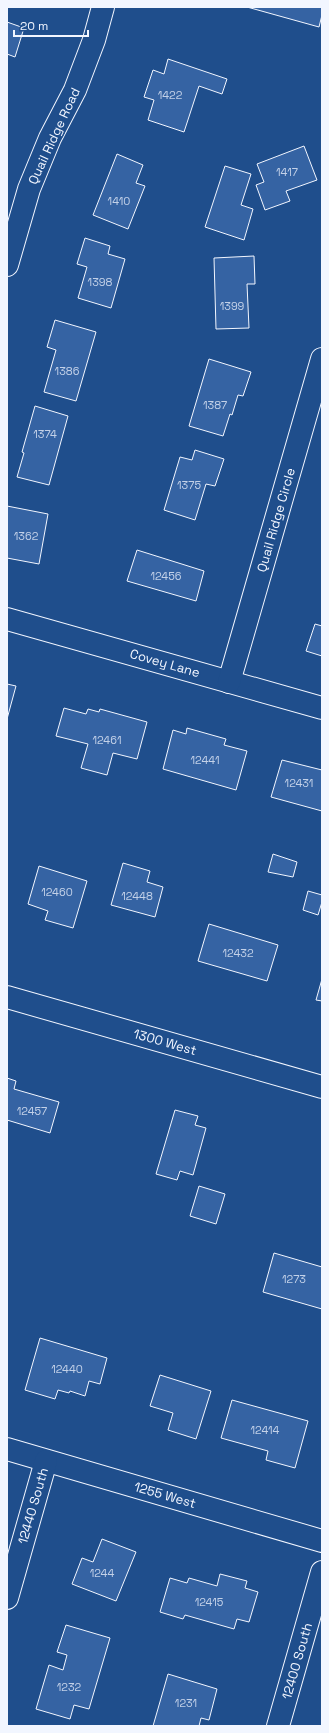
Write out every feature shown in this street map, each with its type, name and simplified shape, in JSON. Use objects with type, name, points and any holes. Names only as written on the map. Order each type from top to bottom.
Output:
[{"type":"street","name":"Quail Ridge Road","points":[[7,265],[29,189],[50,138],[75,90],[94,40],[103,7]]},
{"type":"street","name":"Quail Ridge Circle","points":[[229,682],[322,359]]},
{"type":"street","name":"Covey Lane","points":[[7,619],[322,708]]},
{"type":"street","name":"1300 West","points":[[7,996],[322,1087]]},
{"type":"street","name":"1255 West","points":[[7,1449],[322,1541]]},
{"type":"street","name":"12440 South","points":[[7,1598],[46,1461]]},
{"type":"street","name":"12400 South","points":[[278,1726],[322,1572]]},
{"type":"building","points":[[247,7],[322,7],[322,15],[319,27]]},
{"type":"building","points":[[7,22],[24,28],[15,57],[7,54]]},
{"type":"building","points":[[168,59],[227,79],[222,94],[199,86],[184,132],[148,120],[154,100],[144,97],[153,70],[164,74]]},
{"type":"building","points":[[304,146],[317,180],[286,191],[290,201],[265,210],[256,185],[264,182],[257,164]]},
{"type":"building","points":[[117,154],[143,165],[136,183],[145,186],[128,229],[93,215]]},
{"type":"building","points":[[225,166],[251,174],[241,205],[253,209],[244,240],[205,227]]},
{"type":"building","points":[[85,238],[110,246],[108,254],[125,259],[111,308],[78,298],[87,267],[77,264]]},
{"type":"building","points":[[254,256],[255,284],[247,284],[249,328],[216,329],[214,258]]},
{"type":"building","points":[[55,320],[96,332],[76,401],[44,392],[56,350],[47,347]]},
{"type":"building","points":[[209,359],[251,372],[243,396],[238,395],[232,415],[230,414],[223,436],[189,426]]},
{"type":"building","points":[[35,406],[68,416],[49,485],[17,477],[24,453],[22,452]]},
{"type":"building","points":[[195,450],[224,459],[215,486],[206,484],[195,520],[164,510],[180,457],[192,460]]},
{"type":"building","points":[[7,506],[48,514],[39,564],[7,558]]},
{"type":"building","points":[[137,550],[204,571],[196,601],[127,581]]},
{"type":"building","points":[[315,624],[322,626],[322,656],[306,651]]},
{"type":"building","points":[[7,684],[16,686],[7,719]]},
{"type":"building","points":[[64,708],[86,714],[88,709],[99,712],[100,709],[147,722],[137,759],[113,753],[107,775],[81,768],[88,744],[56,736]]},
{"type":"building","points":[[187,728],[226,739],[224,745],[247,751],[236,790],[163,769],[173,730],[186,734]]},
{"type":"building","points":[[282,760],[322,770],[322,811],[271,797]]},
{"type":"building","points":[[273,854],[297,862],[293,877],[268,872]]},
{"type":"building","points":[[123,863],[150,871],[147,882],[163,887],[155,917],[111,905]]},
{"type":"building","points":[[39,866],[87,881],[73,928],[45,920],[48,911],[28,904]]},
{"type":"building","points":[[308,891],[322,895],[322,902],[318,915],[303,910]]},
{"type":"building","points":[[209,924],[278,945],[267,981],[198,961]]},
{"type":"building","points":[[322,979],[322,1001],[316,1000]]},
{"type":"building","points":[[7,1078],[16,1081],[14,1089],[59,1102],[50,1133],[7,1120]]},
{"type":"building","points":[[175,1110],[198,1116],[195,1125],[206,1128],[193,1175],[180,1171],[177,1180],[156,1174]]},
{"type":"building","points":[[199,1186],[225,1194],[216,1224],[190,1216]]},
{"type":"building","points":[[274,1253],[322,1267],[322,1309],[263,1292]]},
{"type":"building","points":[[40,1338],[107,1358],[100,1384],[89,1381],[85,1396],[70,1391],[69,1393],[58,1390],[55,1399],[25,1390]]},
{"type":"building","points":[[160,1375],[211,1391],[196,1439],[168,1430],[173,1413],[150,1406]]},
{"type":"building","points":[[232,1400],[308,1421],[295,1468],[266,1460],[268,1451],[221,1438]]},
{"type":"building","points":[[102,1539],[136,1552],[116,1601],[72,1584],[82,1558],[93,1562]]},
{"type":"building","points":[[220,1574],[247,1581],[245,1588],[258,1592],[249,1622],[237,1619],[234,1629],[185,1615],[183,1619],[160,1612],[170,1578],[187,1583],[189,1578],[217,1586]]},
{"type":"building","points":[[66,1625],[110,1638],[89,1709],[74,1705],[70,1719],[36,1709],[49,1665],[63,1670],[67,1655],[57,1652]]},
{"type":"building","points":[[168,1674],[217,1689],[209,1720],[201,1718],[199,1726],[153,1726]]}]
